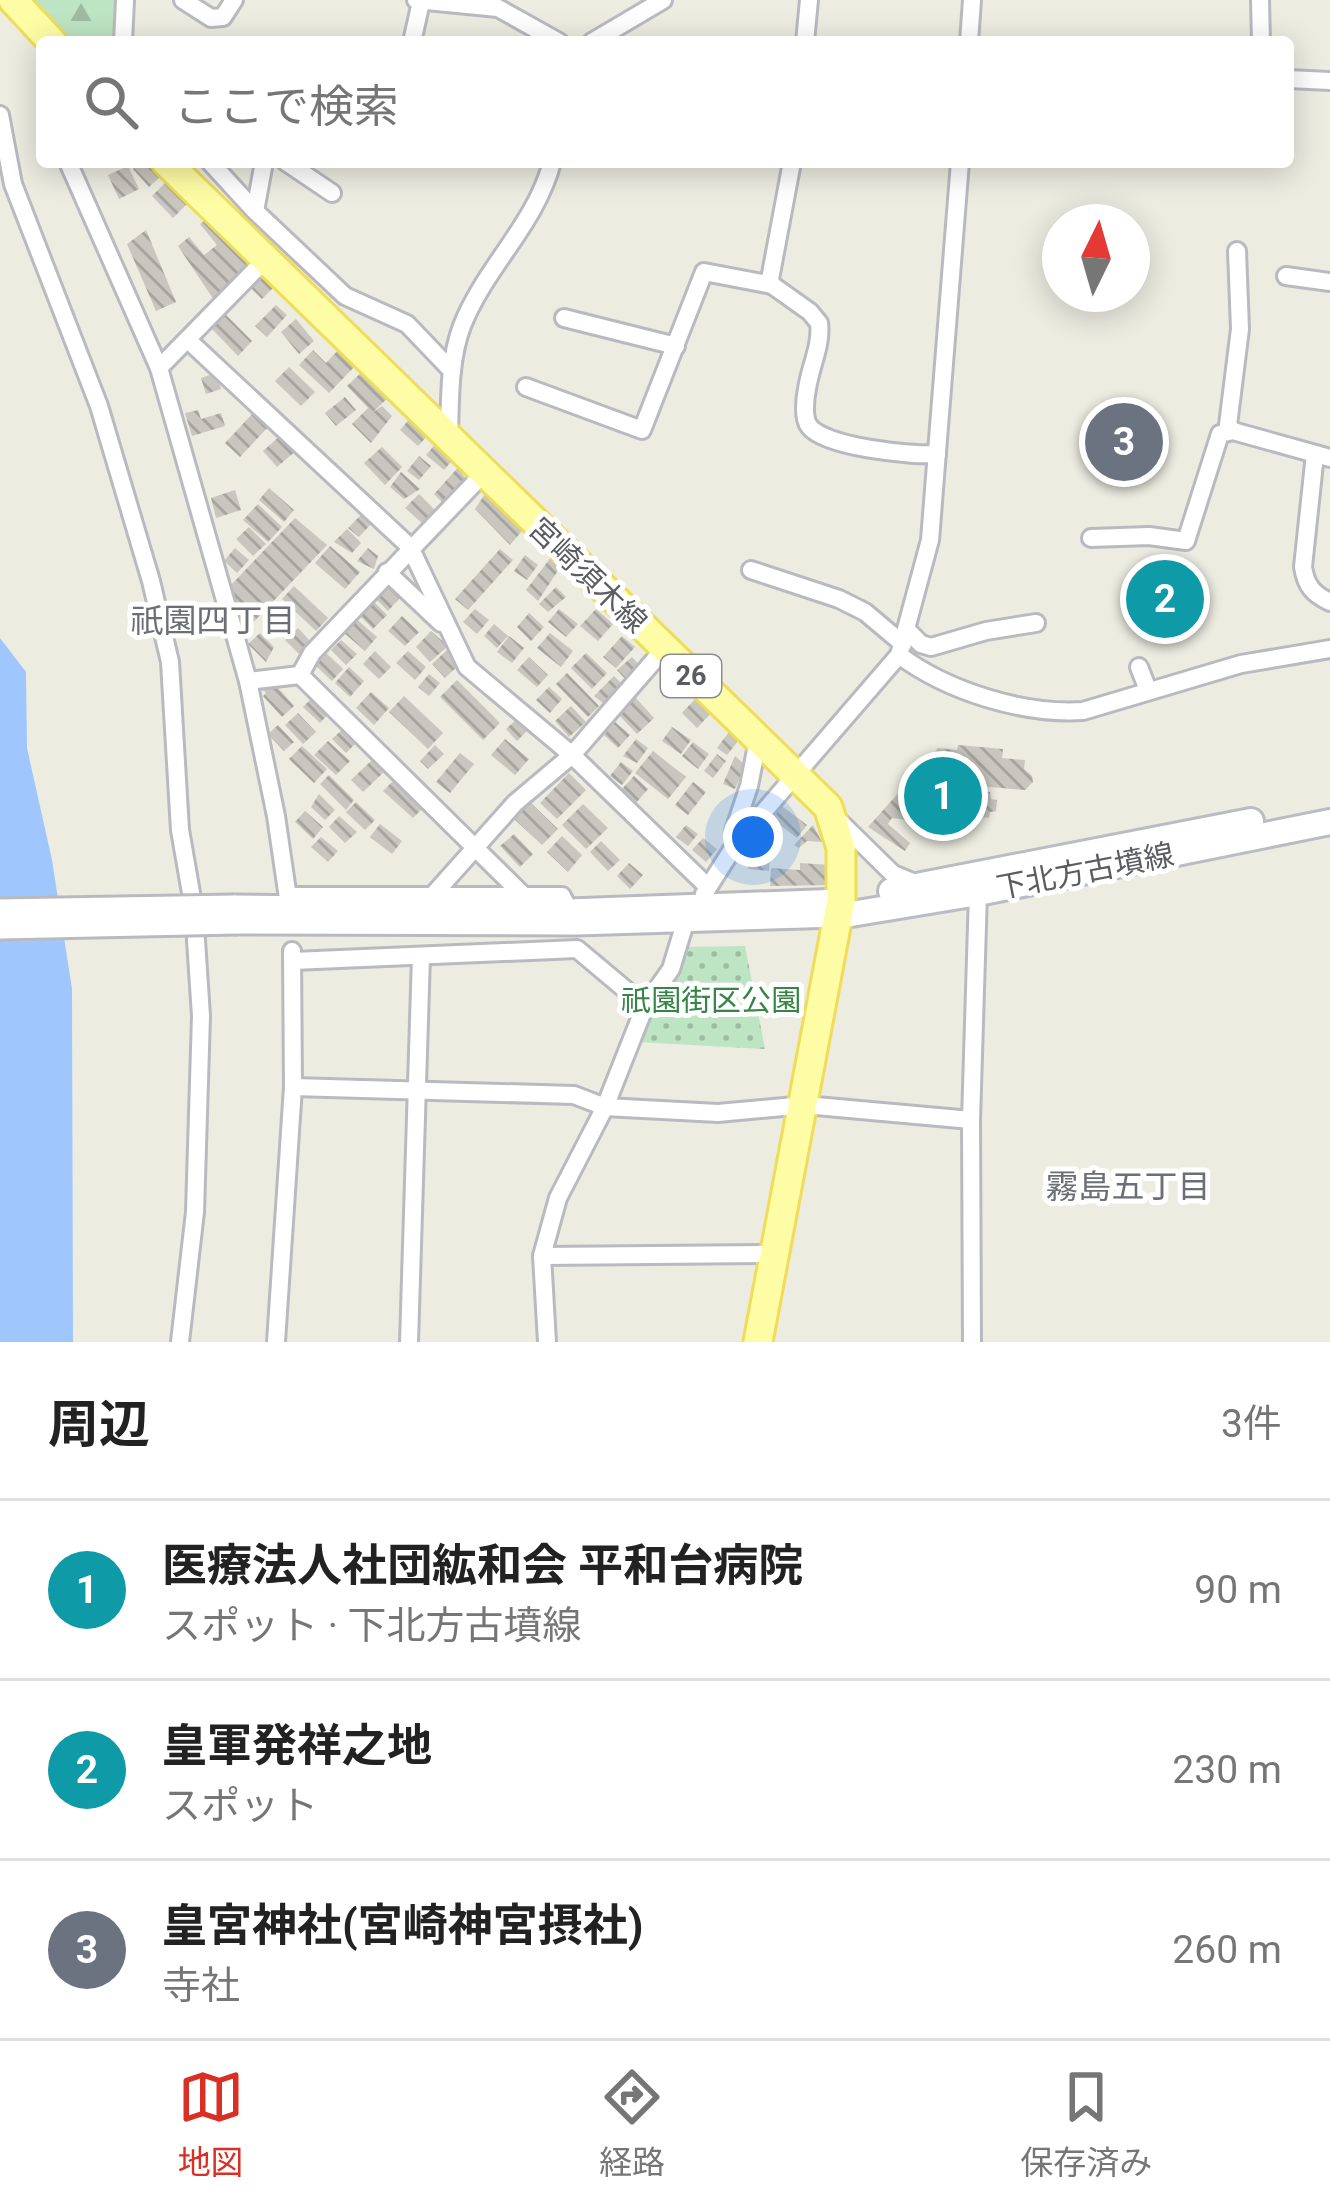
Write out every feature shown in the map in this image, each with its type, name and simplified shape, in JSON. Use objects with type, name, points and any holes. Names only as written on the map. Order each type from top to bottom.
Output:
[{"type":"main road","points":[[13,0],[46,36]]},
{"type":"main road","name":"宮崎須木線","points":[[172,168],[828,807]]},
{"type":"main road","name":"下北方古墳線","points":[[840,908],[920,886],[1330,806]]},
{"type":"main road","points":[[758,1342],[840,908],[841,848],[828,807]]},
{"type":"main road","name":"下北方古墳線","points":[[840,908],[978,893],[1330,822]]},
{"type":"street","points":[[122,36],[124,0]]},
{"type":"street","points":[[183,0],[211,18],[223,17],[234,0]]},
{"type":"street","points":[[602,36],[663,0]]},
{"type":"street","points":[[806,36],[809,0]]},
{"type":"street","points":[[969,36],[972,0]]},
{"type":"street","points":[[1260,0],[1261,36]]},
{"type":"street","points":[[413,36],[418,1],[498,8],[549,36]]},
{"type":"street","points":[[1294,79],[1330,81]]},
{"type":"street","points":[[0,116],[14,184],[99,406],[170,662],[180,830],[194,910],[201,1016],[195,1212],[180,1342]]},
{"type":"street","points":[[71,168],[159,368],[248,681],[289,901],[562,896],[573,917],[577,949]]},
{"type":"street","points":[[215,168],[345,296],[406,324],[452,371]]},
{"type":"street","points":[[254,211],[262,168]]},
{"type":"street","points":[[295,168],[332,194]]},
{"type":"street","points":[[448,438],[452,371],[461,327],[492,269],[533,211],[551,168]]},
{"type":"street","points":[[772,285],[791,168]]},
{"type":"street","points":[[547,1342],[542,1256],[558,1198],[605,1107],[645,1006],[671,970],[697,905],[735,845],[861,704],[903,642],[930,540],[961,168]]},
{"type":"street","points":[[1233,430],[1228,424],[1240,329],[1237,250]]},
{"type":"street","points":[[301,256],[301,264],[331,309],[330,325]]},
{"type":"street","points":[[159,368],[264,261]]},
{"type":"street","points":[[526,387],[642,430],[704,272],[772,285],[819,323],[806,392],[806,417],[813,430],[903,456],[938,454]]},
{"type":"street","points":[[1286,276],[1330,282]]},
{"type":"street","points":[[564,318],[676,346]]},
{"type":"street","points":[[189,341],[410,547],[466,668],[572,755],[697,905]]},
{"type":"street","points":[[1091,538],[1149,536],[1186,541],[1220,434],[1233,430],[1323,456],[1303,567],[1316,595],[1330,602]]},
{"type":"street","points":[[300,676],[312,653],[484,473]]},
{"type":"street","points":[[751,570],[865,612],[903,642],[927,675],[962,692],[1059,713],[1083,712],[1241,664],[1330,649]]},
{"type":"street","points":[[387,572],[450,632]]},
{"type":"street","points":[[903,642],[931,647],[1036,623]]},
{"type":"street","points":[[433,895],[515,803],[572,755],[664,649]]},
{"type":"street","points":[[1138,667],[1148,690]]},
{"type":"street","points":[[248,681],[300,676],[525,897]]},
{"type":"street","points":[[735,845],[734,831],[758,740]]},
{"type":"street","points":[[828,807],[893,874],[920,886]]},
{"type":"street","points":[[973,1342],[971,1120],[978,893]]},
{"type":"street","points":[[0,910],[573,917],[697,905],[840,908]]},
{"type":"street","points":[[0,928],[236,914]]},
{"type":"street","points":[[276,1342],[293,1087],[292,956],[577,949],[645,1006]]},
{"type":"street","points":[[410,1342],[421,956]]},
{"type":"street","points":[[293,1087],[574,1095],[605,1107],[718,1114],[805,1105],[971,1120]]},
{"type":"street","points":[[542,1256],[775,1254]]},
{"type":"green space","points":[[23,0],[119,0],[118,36],[59,36]]},
{"type":"green space","name":"祇園街区公園","points":[[745,946],[765,1049],[638,1042],[650,1009],[686,947]]},
{"type":"water","points":[[0,638],[26,672],[27,748],[52,860],[72,989],[73,1342],[0,1342]]},
{"type":"building","points":[[129,168],[139,189],[119,199],[108,175]]},
{"type":"building","points":[[156,168],[162,175],[149,187],[133,169]]},
{"type":"building","points":[[168,180],[189,202],[173,218],[152,196]]},
{"type":"building","points":[[210,216],[257,266],[216,303],[178,246],[189,237],[204,255],[217,245],[200,224]]},
{"type":"building","points":[[146,230],[176,302],[156,311],[127,244]]},
{"type":"building","points":[[263,270],[277,284],[262,299],[248,285]]},
{"type":"building","points":[[276,305],[287,315],[267,337],[255,326]]},
{"type":"building","points":[[225,314],[252,341],[238,356],[212,329]]},
{"type":"building","points":[[296,319],[314,341],[299,354],[281,332]]},
{"type":"building","points":[[341,347],[358,363],[329,393],[299,365],[313,350],[326,363]]},
{"type":"building","points":[[289,367],[315,392],[301,406],[275,381]]},
{"type":"building","points":[[365,369],[390,396],[372,413],[382,406],[392,416],[371,443],[352,424],[368,408],[347,386]]},
{"type":"building","points":[[216,373],[221,389],[206,394],[201,378]]},
{"type":"building","points":[[345,397],[356,410],[336,426],[325,413]]},
{"type":"building","points":[[198,410],[201,419],[221,413],[225,426],[192,436],[185,413]]},
{"type":"building","points":[[254,412],[269,426],[240,457],[225,443]]},
{"type":"building","points":[[412,416],[430,433],[418,446],[400,430]]},
{"type":"building","points":[[282,434],[297,450],[277,467],[263,451]]},
{"type":"building","points":[[438,441],[456,456],[444,470],[426,455]]},
{"type":"building","points":[[382,447],[402,467],[385,485],[364,463]]},
{"type":"building","points":[[419,456],[431,466],[419,480],[407,471]]},
{"type":"building","points":[[463,462],[467,467],[462,474],[470,483],[447,507],[434,494]]},
{"type":"building","points":[[401,472],[420,489],[404,499],[390,487]]},
{"type":"building","points":[[269,488],[294,510],[284,522],[259,500]]},
{"type":"building","points":[[235,490],[241,510],[216,518],[211,498]]},
{"type":"building","points":[[419,494],[435,510],[422,523],[405,508]]},
{"type":"building","points":[[485,494],[522,531],[510,545],[475,509]]},
{"type":"building","points":[[258,504],[282,527],[268,542],[243,520]]},
{"type":"building","points":[[362,514],[372,523],[359,537],[348,528]]},
{"type":"building","points":[[295,518],[327,545],[242,634],[229,587]]},
{"type":"building","points":[[249,527],[266,544],[253,556],[236,539]]},
{"type":"building","points":[[347,529],[361,543],[352,553],[334,542]]},
{"type":"building","points":[[330,546],[360,572],[345,589],[315,563]]},
{"type":"building","points":[[235,548],[249,560],[237,573],[224,561]]},
{"type":"building","points":[[368,548],[378,556],[374,569],[357,561]]},
{"type":"building","points":[[500,549],[513,560],[468,610],[455,599]]},
{"type":"building","points":[[525,555],[538,565],[527,580],[514,571]]},
{"type":"building","points":[[552,556],[561,566],[538,601],[526,590]]},
{"type":"building","points":[[387,583],[401,597],[388,611],[374,597]]},
{"type":"building","points":[[294,586],[328,618],[316,631],[282,599]]},
{"type":"building","points":[[556,587],[566,597],[548,612],[539,604]]},
{"type":"building","points":[[371,599],[387,615],[373,629],[357,613]]},
{"type":"building","points":[[475,609],[489,620],[477,634],[463,622]]},
{"type":"building","points":[[559,609],[578,624],[566,637],[548,622]]},
{"type":"building","points":[[596,609],[613,624],[598,641],[580,626]]},
{"type":"building","points":[[529,613],[544,627],[531,641],[517,627]]},
{"type":"building","points":[[402,616],[419,632],[405,646],[388,631]]},
{"type":"building","points":[[355,618],[377,637],[365,651],[343,632]]},
{"type":"building","points":[[494,624],[508,636],[497,648],[484,636]]},
{"type":"building","points":[[298,628],[311,642],[299,654],[285,640]]},
{"type":"building","points":[[431,631],[448,646],[430,662],[416,647]]},
{"type":"building","points":[[260,633],[274,647],[266,662],[248,644]]},
{"type":"building","points":[[550,633],[573,651],[561,667],[537,648]]},
{"type":"building","points":[[509,636],[524,648],[512,663],[497,652]]},
{"type":"building","points":[[622,636],[635,647],[616,668],[603,657]]},
{"type":"building","points":[[341,640],[357,654],[346,665],[331,650]]},
{"type":"building","points":[[447,650],[460,664],[445,678],[432,664]]},
{"type":"building","points":[[375,651],[391,667],[379,679],[363,664]]},
{"type":"building","points":[[408,651],[426,667],[415,680],[396,663]]},
{"type":"building","points":[[326,653],[343,669],[332,681],[315,665]]},
{"type":"building","points":[[586,653],[607,673],[592,689],[571,668]]},
{"type":"building","points":[[529,657],[548,675],[537,687],[517,670]]},
{"type":"building","points":[[632,657],[642,668],[627,681],[617,670]]},
{"type":"building","points":[[349,667],[364,681],[350,697],[335,683]]},
{"type":"building","points":[[567,673],[599,706],[588,717],[556,684]]},
{"type":"building","points":[[429,674],[440,683],[429,696],[418,687]]},
{"type":"building","points":[[614,676],[623,685],[604,704],[594,696]]},
{"type":"building","points":[[271,680],[294,706],[282,717],[263,696],[262,688]]},
{"type":"building","points":[[457,680],[500,723],[483,740],[440,697]]},
{"type":"building","points":[[549,687],[562,699],[550,713],[536,700]]},
{"type":"building","points":[[371,692],[389,708],[374,725],[356,708]]},
{"type":"building","points":[[315,695],[331,711],[320,723],[303,707]]},
{"type":"building","points":[[404,696],[443,733],[428,749],[389,712]]},
{"type":"building","points":[[698,696],[713,711],[697,728],[682,713]]},
{"type":"building","points":[[635,697],[654,718],[637,734],[618,714]]},
{"type":"building","points":[[571,706],[586,722],[569,737],[555,721]]},
{"type":"building","points":[[298,713],[316,732],[303,744],[285,725]]},
{"type":"building","points":[[519,717],[530,728],[517,741],[506,729]]},
{"type":"building","points":[[615,722],[630,735],[618,748],[604,735]]},
{"type":"building","points":[[278,725],[294,742],[284,751],[268,734]]},
{"type":"building","points":[[672,727],[691,740],[681,754],[662,741]]},
{"type":"building","points":[[344,728],[358,741],[346,753],[332,739]]},
{"type":"building","points":[[729,732],[739,740],[727,755],[717,748]]},
{"type":"building","points":[[505,739],[529,759],[515,775],[491,755]]},
{"type":"building","points":[[636,739],[648,748],[637,763],[623,756]]},
{"type":"building","points":[[328,741],[350,761],[336,775],[314,755]]},
{"type":"building","points":[[693,742],[709,754],[698,769],[682,756]]},
{"type":"building","points":[[435,745],[444,754],[428,769],[420,761]]},
{"type":"building","points":[[958,745],[1003,749],[1002,758],[1025,760],[1024,769],[1033,782],[1025,790],[969,785],[969,790],[990,792],[991,799],[997,800],[996,811],[989,818],[974,816],[974,827],[949,825],[948,837],[928,834],[929,823],[892,818],[888,824],[910,843],[905,851],[868,827],[902,789],[932,791],[933,781],[924,779],[926,763],[938,748],[957,750]]},
{"type":"building","points":[[302,746],[327,769],[314,783],[289,759]]},
{"type":"building","points":[[653,751],[686,777],[668,799],[635,773]]},
{"type":"building","points":[[460,753],[474,764],[450,793],[436,782]]},
{"type":"building","points":[[717,754],[726,761],[713,778],[704,771]]},
{"type":"building","points":[[735,756],[745,765],[735,789],[723,784]]},
{"type":"building","points":[[372,760],[384,772],[363,792],[351,780]]},
{"type":"building","points":[[621,762],[633,771],[622,785],[610,776]]},
{"type":"building","points":[[569,773],[586,790],[557,819],[540,803]]},
{"type":"building","points":[[329,775],[354,800],[346,810],[320,784]]},
{"type":"building","points":[[398,776],[427,804],[413,818],[383,791]]},
{"type":"building","points":[[634,776],[648,789],[636,803],[621,790]]},
{"type":"building","points":[[693,782],[706,792],[688,815],[675,805]]},
{"type":"building","points":[[319,794],[335,810],[325,820],[311,807]]},
{"type":"building","points":[[356,802],[375,820],[365,830],[346,812]]},
{"type":"building","points":[[530,802],[558,829],[542,845],[514,819]]},
{"type":"building","points":[[583,804],[608,828],[586,849],[562,825]]},
{"type":"building","points":[[782,806],[807,825],[797,838],[772,819]]},
{"type":"building","points":[[305,811],[323,827],[313,839],[295,822]]},
{"type":"building","points":[[339,816],[357,832],[345,843],[329,827]]},
{"type":"building","points":[[380,824],[402,841],[392,854],[370,837]]},
{"type":"building","points":[[686,825],[698,834],[688,846],[676,837]]},
{"type":"building","points":[[813,825],[822,842],[794,845]]},
{"type":"building","points":[[514,834],[533,854],[520,867],[500,846]]},
{"type":"building","points":[[754,835],[771,839],[769,871],[748,869]]},
{"type":"building","points":[[562,836],[582,855],[568,872],[547,852]]},
{"type":"building","points":[[321,837],[338,851],[328,862],[311,847]]},
{"type":"building","points":[[703,838],[717,849],[706,862],[692,850]]},
{"type":"building","points":[[601,841],[620,860],[608,871],[590,852]]},
{"type":"building","points":[[629,863],[643,875],[630,889],[617,876]]},
{"type":"building","points":[[800,863],[830,865],[828,885],[770,886],[771,868],[800,870]]},
{"type":"place","name":"皇宮神社(宮崎神宮摂社)","points":[[1124,442]]},
{"type":"place","name":"皇軍発祥之地","points":[[1165,599]]},
{"type":"place","name":"医療法人社団紘和会 平和台病院","points":[[943,796]]},
{"type":"district","name":"祇園四丁目","points":[[213,620]]},
{"type":"district","name":"霧島五丁目","points":[[1128,1186]]}]
